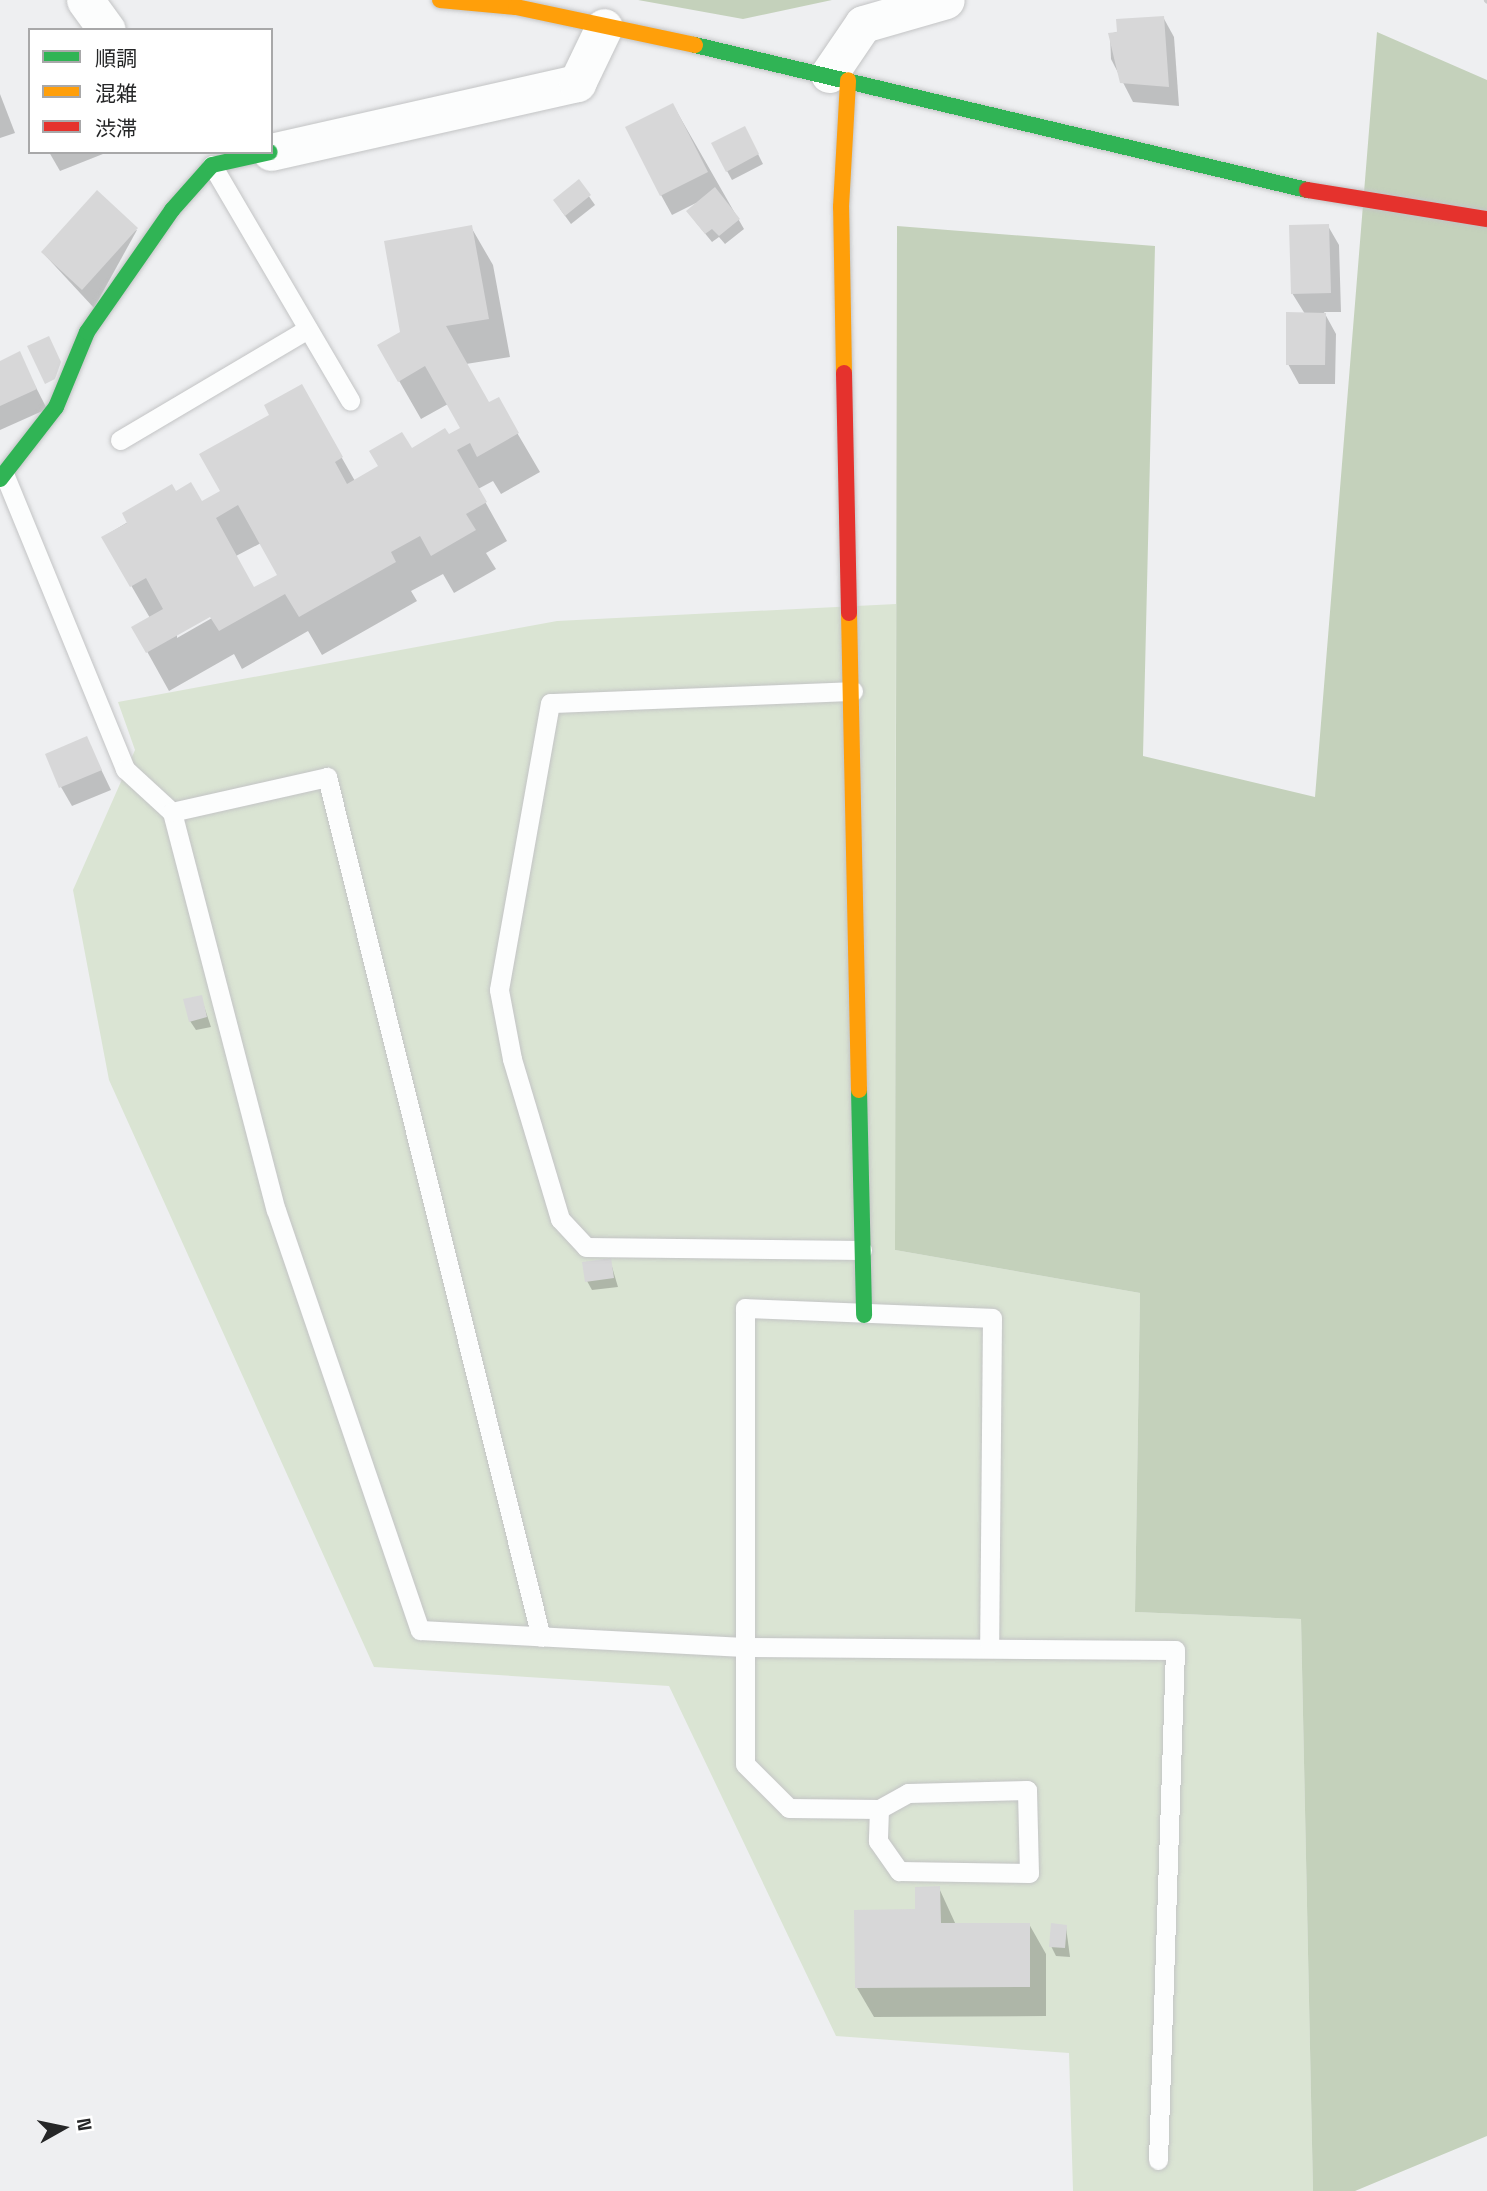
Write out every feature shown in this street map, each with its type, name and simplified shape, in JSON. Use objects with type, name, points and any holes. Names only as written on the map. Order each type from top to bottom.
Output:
[{"type":"street","points":[[85,0],[106,28]]},
{"type":"street","points":[[440,0],[516,7],[838,77],[1262,183],[1487,219]]},
{"type":"street","points":[[864,1315],[853,691],[838,77],[863,24],[946,0]]},
{"type":"street","points":[[273,152],[577,83],[604,27]]},
{"type":"street","points":[[2,478],[56,407],[88,332],[207,159],[253,154]]},
{"type":"lane","points":[[207,159],[350,400]]},
{"type":"lane","points":[[120,440],[308,329]]},
{"type":"lane","points":[[2,478],[125,769],[172,812],[276,1210],[420,1630],[748,1647],[989,1644],[1175,1650],[1158,2160]]},
{"type":"lane","points":[[853,691],[550,704],[499,990],[512,1059],[560,1219],[586,1247],[862,1250]]},
{"type":"lane","points":[[172,812],[327,777],[541,1637]]},
{"type":"lane","points":[[879,1809],[878,1841],[900,1871],[1029,1873],[1027,1790],[908,1793],[879,1809],[789,1808],[745,1764],[748,1647],[745,1308],[864,1315],[992,1318],[989,1644]]},
{"type":"green space","points":[[638,0],[832,0],[743,19]]},
{"type":"green space","points":[[1377,32],[1487,80],[1487,2136],[1355,2191],[1313,2191],[1301,1619],[1135,1612],[1140,1293],[895,1250],[897,226],[1155,246],[1143,756],[1315,797]]},
{"type":"green space","points":[[896,604],[895,1250],[1140,1293],[1135,1612],[1301,1619],[1313,2191],[1073,2191],[1069,2053],[836,2036],[669,1686],[374,1667],[109,1080],[73,890],[135,750],[118,702],[557,621]]},
{"type":"building","points":[[1164,16],[1169,87],[1120,83],[1108,33],[1117,32],[1116,19]]},
{"type":"building","points":[[673,103],[708,172],[660,196],[625,127]]},
{"type":"building","points":[[745,126],[759,154],[726,172],[711,143]]},
{"type":"building","points":[[579,179],[591,195],[565,216],[553,200]]},
{"type":"building","points":[[715,187],[740,219],[719,236],[712,229],[705,234],[686,211]]},
{"type":"building","points":[[97,190],[138,228],[82,290],[41,252]]},
{"type":"building","points":[[1329,224],[1331,293],[1291,294],[1289,225]]},
{"type":"building","points":[[472,225],[489,319],[446,326],[489,402],[499,397],[519,433],[477,457],[470,443],[457,450],[487,502],[466,514],[476,530],[431,556],[420,536],[391,552],[396,562],[299,617],[285,594],[219,631],[210,617],[146,653],[131,627],[163,609],[146,578],[130,587],[101,537],[127,523],[122,513],[172,484],[176,491],[191,482],[202,501],[220,491],[199,454],[269,415],[264,405],[302,384],[343,457],[335,462],[347,484],[378,466],[369,451],[402,432],[412,448],[445,428],[449,434],[460,428],[425,366],[398,382],[377,345],[400,332],[384,241]],"holes":[[[238,505],[277,575],[254,587],[216,518]]]},
{"type":"building","points":[[1286,312],[1326,313],[1325,365],[1286,365]]},
{"type":"building","points":[[49,336],[61,362],[55,379],[45,384],[27,346]]},
{"type":"building","points":[[20,351],[37,389],[0,406],[0,361]]},
{"type":"building","points":[[87,736],[102,770],[59,788],[45,754]]},
{"type":"building","points":[[202,995],[207,1017],[189,1022],[183,999]]},
{"type":"building","points":[[611,1258],[614,1278],[585,1282],[582,1262]]},
{"type":"building","points":[[940,1886],[941,1923],[1030,1923],[1030,1987],[855,1988],[854,1910],[915,1909],[915,1887]]},
{"type":"building","points":[[1051,1923],[1067,1925],[1065,1948],[1049,1947]]},
{"type":"traffic: fast","points":[[695,45],[1307,190]]},
{"type":"traffic: fast","points":[[0,479],[56,407],[87,332],[172,210],[212,165],[261,154]]},
{"type":"traffic: fast","points":[[859,1090],[864,1315]]},
{"type":"traffic: slow","points":[[440,0],[516,7],[695,45]]},
{"type":"traffic: slow","points":[[844,373],[841,207],[848,80]]},
{"type":"traffic: slow","points":[[849,613],[859,1090]]},
{"type":"traffic: jam","points":[[1307,190],[1487,219]]},
{"type":"traffic: jam","points":[[844,373],[849,613]]}]
